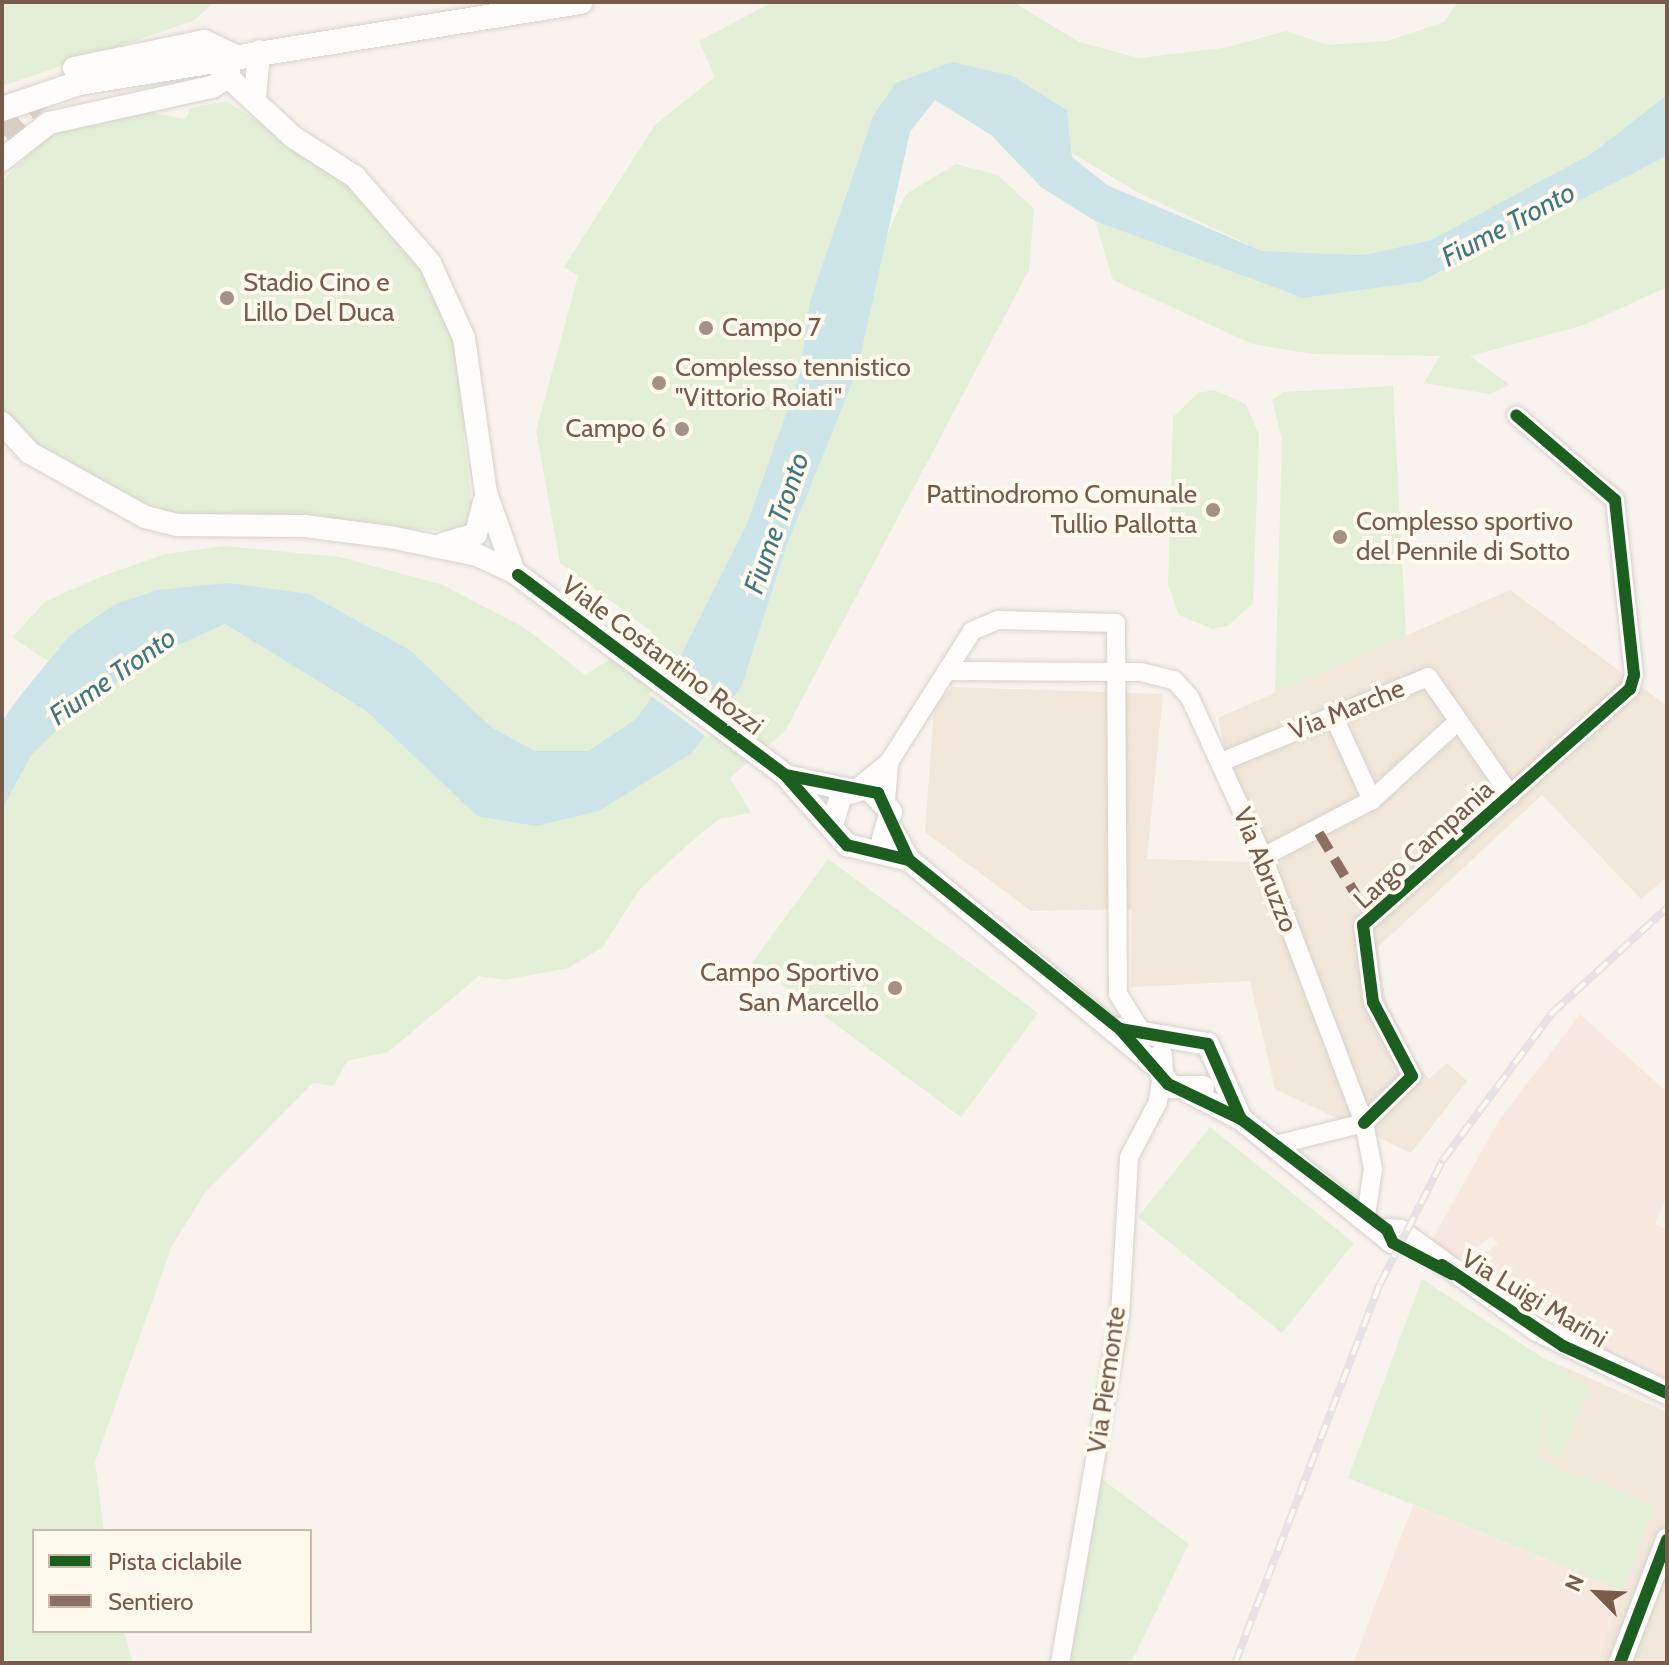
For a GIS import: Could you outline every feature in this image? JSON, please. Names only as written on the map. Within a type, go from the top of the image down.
[{"type":"main road","points":[[2,109],[79,83],[230,66],[259,51],[580,2]]},
{"type":"street","points":[[2,160],[49,123],[212,87],[230,66],[204,41],[74,68]]},
{"type":"street","points":[[255,99],[259,51]]},
{"type":"street","name":"Viale Costantino Rozzi","points":[[230,66],[255,99],[293,137],[355,177],[430,263],[464,338],[486,493],[517,574]]},
{"type":"street","name":"Largo Campania","points":[[1364,1123],[1412,1076],[1373,1002],[1363,925],[1630,689],[1615,500],[1516,415]]},
{"type":"street","name":"Viale Costantino Rozzi","points":[[2,423],[30,453],[145,517],[437,544],[517,574],[785,775],[847,845],[909,860],[1131,1030],[1200,1038],[1215,1058],[1241,1119]]},
{"type":"street","name":"Viale Costantino Rozzi","points":[[437,544],[476,534],[486,493]]},
{"type":"street","name":"Viale Costantino Rozzi","points":[[832,825],[835,803],[889,762],[972,631],[998,620],[1116,623],[1118,994],[1131,1030],[1161,1072],[1185,1091],[1241,1119],[1387,1230]]},
{"type":"street","points":[[947,671],[1116,672]]},
{"type":"street","name":"Via Abruzzo","points":[[1116,672],[1174,680],[1221,762],[1263,857],[1364,1123],[1373,1169],[1366,1216]]},
{"type":"street","name":"Via Marche","points":[[1221,762],[1428,677],[1455,724],[1511,796]]},
{"type":"street","points":[[1333,715],[1372,800]]},
{"type":"street","points":[[1263,857],[1372,800],[1455,724]]},
{"type":"street","name":"Viale Costantino Rozzi","points":[[889,762],[886,800],[890,827],[909,860]]},
{"type":"street","name":"Viale Costantino Rozzi","points":[[785,775],[854,789],[886,800]]},
{"type":"street","points":[[865,848],[890,827]]},
{"type":"street","points":[[1161,1072],[1162,1053],[1178,1037]]},
{"type":"street","points":[[1158,1102],[1210,1081],[1215,1058]]},
{"type":"street","name":"Via Piemonte","points":[[1060,1663],[1120,1315],[1129,1157],[1158,1102],[1161,1072]]},
{"type":"street","points":[[1275,1145],[1364,1123]]},
{"type":"street","name":"Via Luigi Marini","points":[[1387,1230],[1393,1243],[1452,1274],[1563,1346],[1667,1393]]},
{"type":"street","points":[[1620,1663],[1660,1581],[1667,1540]]},
{"type":"shaded area","points":[[1510,590],[1667,706],[1667,877],[1641,899],[1542,795],[1378,947],[1385,997],[1409,1052],[1429,1079],[1447,1063],[1467,1081],[1411,1153],[1275,1089],[1250,981],[1131,987],[1132,909],[1031,911],[925,832],[934,708],[952,687],[1163,694],[1147,859],[1251,862],[1218,718]]},
{"type":"shaded area","points":[[1580,1014],[1667,1092],[1667,1197],[1655,1224],[1667,1229],[1667,1379],[1549,1330],[1465,1270],[1498,1243],[1491,1237],[1454,1262],[1429,1245],[1498,1122]]},
{"type":"shaded area","points":[[1527,1351],[1667,1412],[1667,1663],[1597,1663],[1622,1590],[1551,1562],[1466,1466]]},
{"type":"shaded area","points":[[1413,1505],[1622,1590],[1597,1663],[1353,1663]]},
{"type":"green space","points":[[2,2],[215,2],[193,21],[2,86]]},
{"type":"green space","points":[[773,2],[1013,2],[1079,42],[1139,58],[1224,48],[1286,31],[1328,45],[1387,41],[1444,22],[1458,2],[1667,2],[1667,95],[1591,154],[1509,201],[1431,240],[1364,255],[1262,251],[1137,192],[1072,153],[1067,110],[1013,76],[873,116],[810,301],[799,377],[746,526],[681,655],[636,719],[588,751],[535,751],[491,727],[410,650],[309,594],[69,636],[48,661],[12,637],[46,601],[100,577],[165,554],[224,546],[340,557],[443,585],[525,628],[585,675],[652,632],[560,563],[536,431],[578,276],[564,267],[655,125],[715,77],[699,41]]},
{"type":"green space","name":"Stadio Cino e Lillo Del Duca","points":[[226,101],[257,121],[280,112],[434,260],[482,429],[463,433],[472,504],[464,532],[151,513],[42,453],[2,416],[2,181],[52,132],[130,109],[186,119],[190,108]]},
{"type":"green space","points":[[1667,156],[1667,287],[1584,325],[1470,356],[1510,385],[1489,394],[1424,383],[1440,356],[1312,354],[1252,344],[1113,280],[1095,221],[1303,298],[1420,282]]},
{"type":"green space","points":[[956,164],[998,175],[1034,209],[1029,270],[785,731],[730,778],[751,813],[719,819],[685,847],[639,890],[602,948],[568,968],[506,980],[479,976],[388,1052],[347,1061],[334,1086],[313,1083],[205,1193],[172,1246],[95,1462],[104,1529],[32,1529],[32,1633],[125,1633],[133,1663],[2,1663],[2,809],[31,756],[77,709],[161,653],[225,624],[365,710],[477,816],[742,685],[787,545],[857,371],[884,241],[906,194]]},
{"type":"green space","name":"Complesso sportivo del Pennile di Sotto","points":[[1393,386],[1406,636],[1275,693],[1282,439],[1272,400],[1283,392]]},
{"type":"green space","name":"Pattinodromo Comunale Tullio Pallotta","points":[[1214,390],[1246,404],[1259,435],[1253,603],[1228,626],[1212,629],[1179,615],[1168,584],[1173,417],[1198,393]]},
{"type":"green space","name":"Campo Sportivo San Marcello","points":[[828,859],[1038,1013],[961,1117],[752,963]]},
{"type":"green space","points":[[1210,1127],[1354,1243],[1282,1333],[1138,1217]]},
{"type":"green space","points":[[1422,1279],[1589,1388],[1561,1457],[1546,1452],[1548,1402],[1538,1459],[1655,1507],[1622,1590],[1348,1478]]},
{"type":"green space","points":[[1102,1479],[1189,1544],[1131,1663],[1067,1663]]},
{"type":"water","name":"Fiume Tronto","points":[[952,62],[1013,76],[1067,110],[1072,157],[1107,185],[1262,251],[1364,255],[1431,240],[1591,154],[1667,95],[1667,156],[1420,282],[1303,298],[1095,221],[1041,187],[991,135],[935,100],[910,132],[857,371],[787,545],[742,685],[692,753],[599,811],[536,826],[477,816],[365,710],[225,624],[161,653],[77,709],[31,756],[2,809],[2,721],[69,636],[114,605],[157,590],[228,583],[309,594],[410,650],[491,727],[535,751],[588,751],[636,719],[681,655],[746,526],[799,377],[810,301],[873,116],[896,83]]},
{"type":"pier","points":[[668,667],[728,711],[708,738],[649,694]]},
{"type":"tunnel","points":[[2,133],[43,96]]},
{"type":"railway","points":[[1235,1663],[1380,1284],[1443,1160],[1552,1013],[1667,908]]},
{"type":"marked path","points":[[1319,833],[1356,895]]},
{"type":"cycle path","points":[[1364,1123],[1412,1076],[1373,1002],[1363,925],[1630,689],[1634,675],[1615,500],[1516,415]]},
{"type":"cycle path","points":[[518,575],[785,775],[847,845],[909,860]]},
{"type":"cycle path","points":[[785,775],[878,793],[909,860],[1120,1029],[1168,1084],[1241,1119],[1387,1230],[1393,1243],[1452,1274]]},
{"type":"cycle path","points":[[1120,1029],[1208,1044],[1241,1119]]},
{"type":"cycle path","points":[[1442,1265],[1563,1346],[1667,1393]]},
{"type":"cycle path","points":[[1620,1663],[1667,1540]]},
{"type":"place","name":"Stadio Cino e Lillo Del Duca","points":[[227,298]]},
{"type":"place","name":"Campo 7","points":[[706,328]]},
{"type":"place","name":"Complesso tennistico \"Vittorio Roiati\"","points":[[659,383]]},
{"type":"place","name":"Campo 6","points":[[682,429]]},
{"type":"place","name":"Pattinodromo Comunale Tullio Pallotta","points":[[1213,510]]},
{"type":"place","name":"Complesso sportivo del Pennile di Sotto","points":[[1340,537]]},
{"type":"place","name":"Campo Sportivo San Marcello","points":[[895,988]]}]
